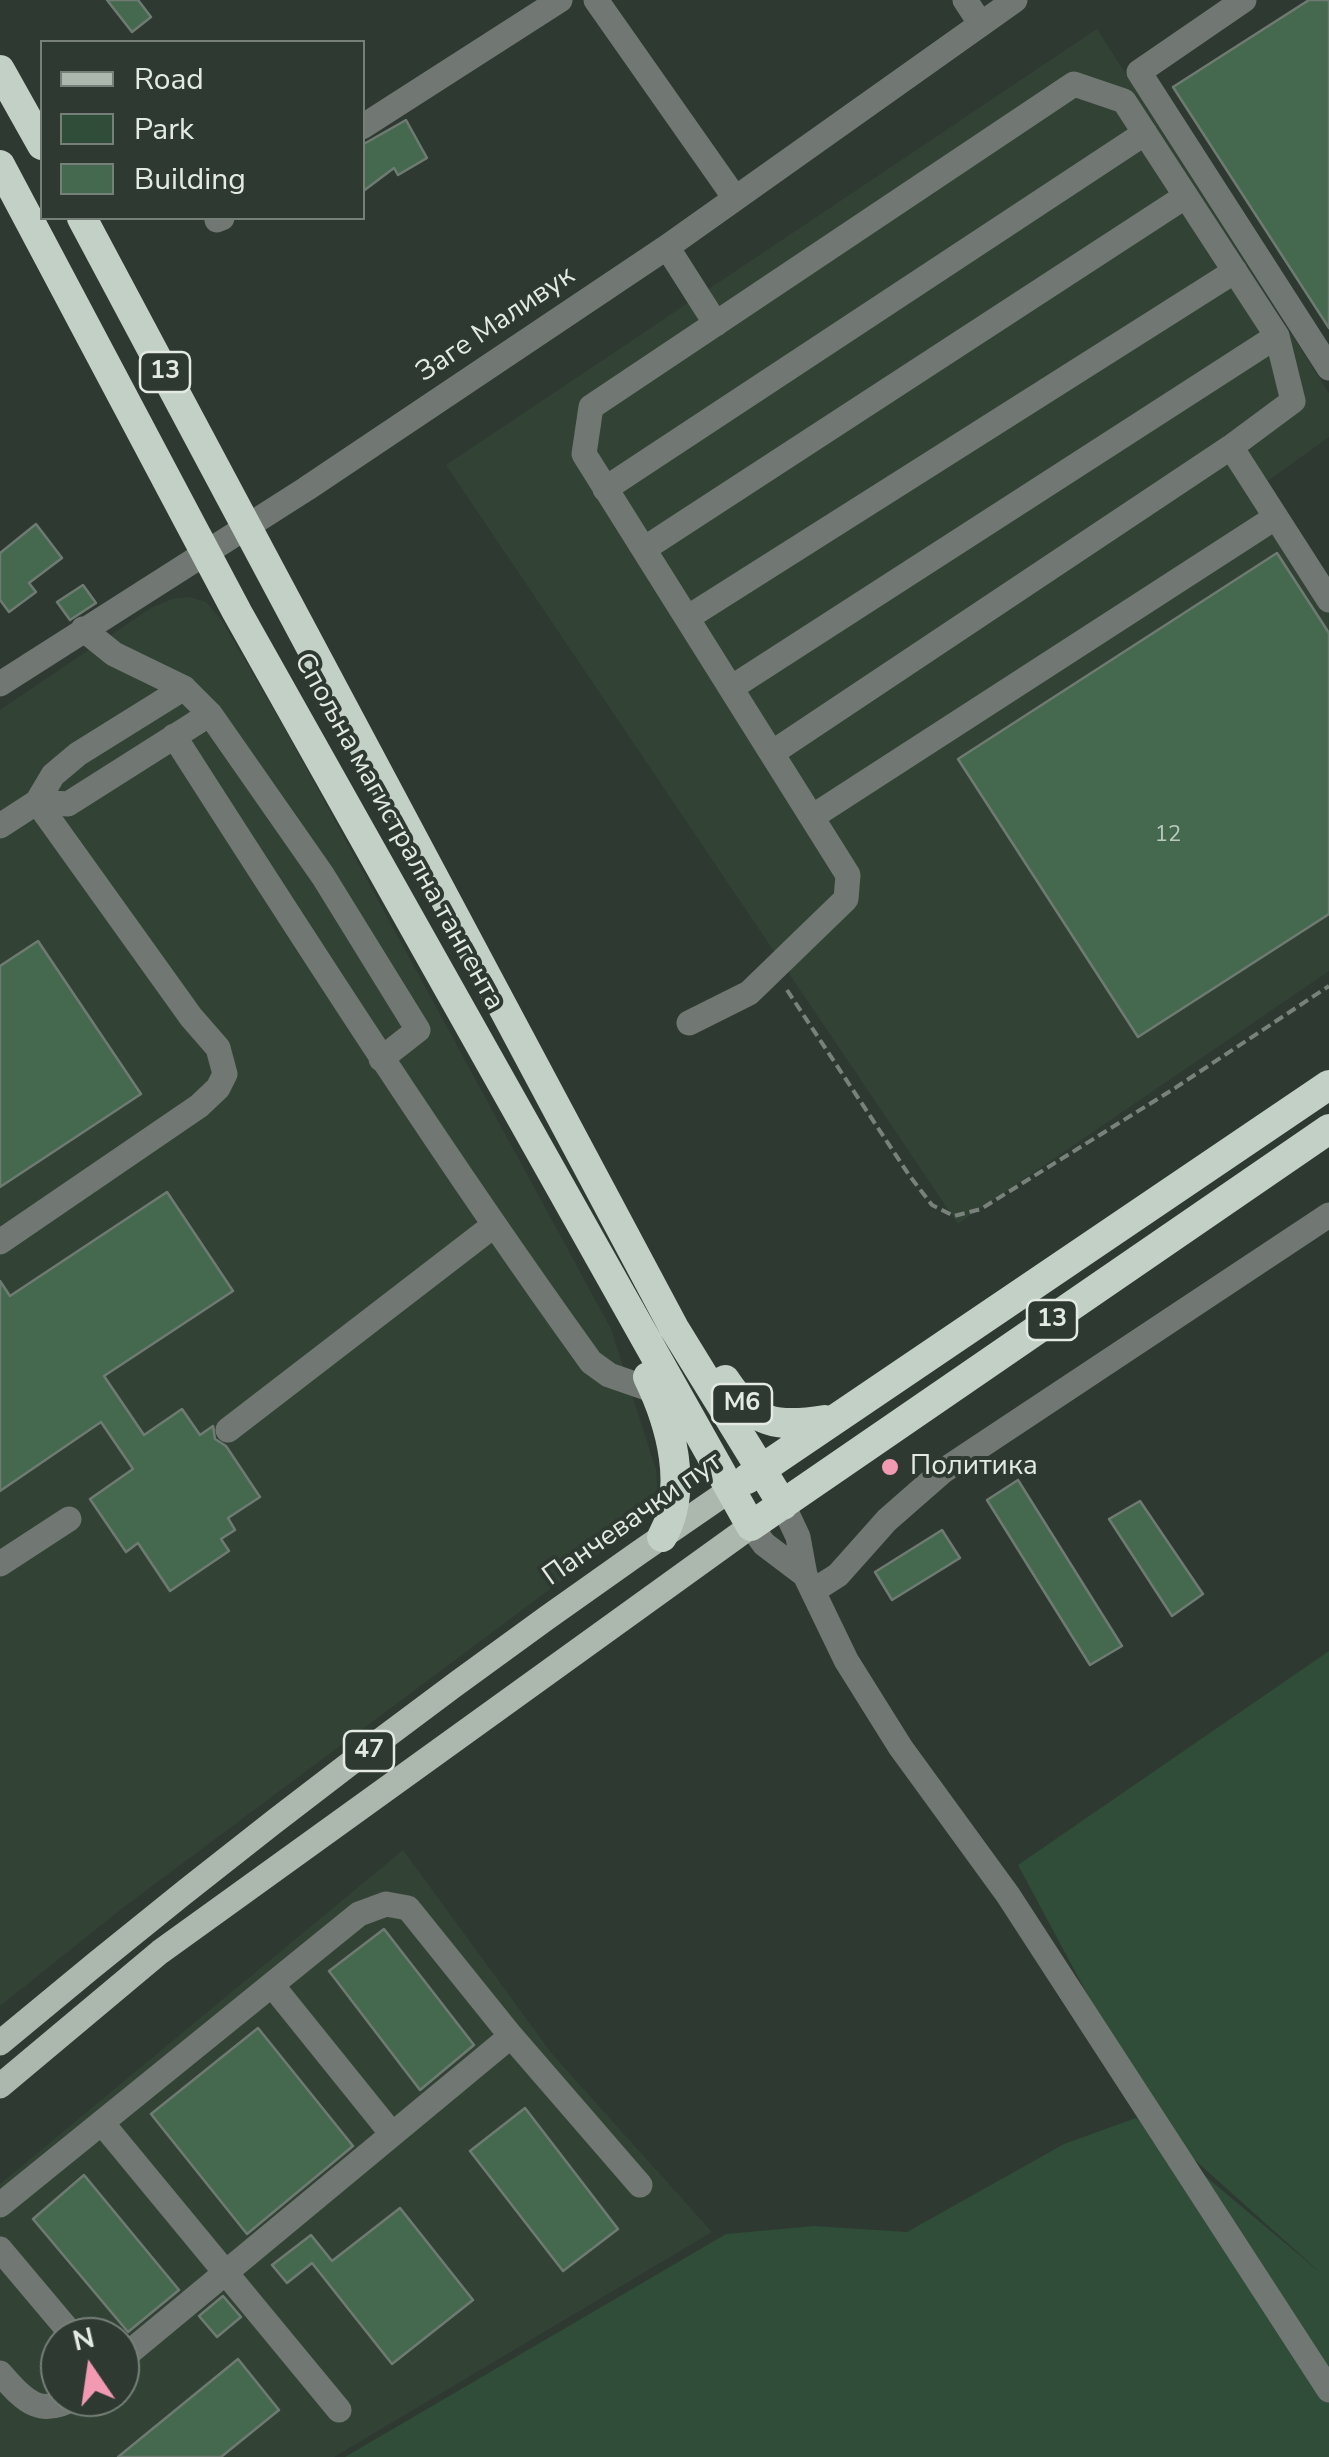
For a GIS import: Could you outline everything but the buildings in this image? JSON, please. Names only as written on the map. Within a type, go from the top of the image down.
[{"type":"highway","points":[[0,70],[40,141]]},
{"type":"highway","name":"Спољна магистрална тангента","points":[[0,165],[206,553],[750,1526]]},
{"type":"highway","name":"Спољна магистрална тангента","points":[[83,220],[674,1328],[783,1505]]},
{"type":"highway","name":"Панчевачки пут","points":[[730,1490],[1329,1086]]},
{"type":"highway","name":"13","points":[[750,1526],[1329,1129]]},
{"type":"highway","points":[[625,1303],[630,1334],[663,1414],[675,1478],[674,1509],[662,1537]]},
{"type":"highway","name":"M6","points":[[674,1328],[716,1366],[740,1402],[757,1416],[788,1426],[836,1418]]},
{"type":"main road","name":"Панчевачки пут","points":[[0,2043],[221,1862],[730,1490]]},
{"type":"main road","name":"47","points":[[0,2086],[160,1952],[750,1526]]},
{"type":"street","points":[[365,125],[560,0]]},
{"type":"street","points":[[596,0],[735,198]]},
{"type":"street","points":[[964,0],[980,24]]},
{"type":"street","name":"Заге Маливук","points":[[0,684],[247,527],[666,246],[1015,0]]},
{"type":"street","points":[[1244,0],[1139,72],[1329,368]]},
{"type":"street","points":[[689,1024],[749,993],[846,899],[848,875],[584,454],[591,407],[1074,84],[1124,101],[1277,336],[1293,401],[1231,447],[772,753]]},
{"type":"street","points":[[605,489],[1146,133]]},
{"type":"street","points":[[644,550],[1186,196]]},
{"type":"street","points":[[666,246],[716,324]]},
{"type":"street","points":[[686,618],[1235,271]]},
{"type":"street","points":[[731,688],[1277,336]]},
{"type":"street","points":[[1231,447],[1329,600]]},
{"type":"street","points":[[812,816],[1276,517]]},
{"type":"street","points":[[83,630],[114,654],[184,688],[210,714],[323,876],[418,1030],[380,1059]]},
{"type":"street","points":[[0,826],[37,802],[53,775],[78,754],[184,688]]},
{"type":"street","points":[[37,802],[68,804],[210,714]]},
{"type":"street","points":[[174,736],[380,1059],[590,1362],[609,1375],[655,1391]]},
{"type":"street","points":[[0,1242],[199,1106],[218,1088],[225,1074],[218,1048],[191,1017],[37,802]]},
{"type":"street","points":[[809,1583],[838,1574],[887,1520],[943,1470],[1329,1216]]},
{"type":"street","points":[[228,1430],[493,1226]]},
{"type":"street","points":[[783,1505],[798,1536],[809,1583],[846,1660],[901,1748],[1008,1895],[1329,2390]]},
{"type":"street","points":[[0,1564],[69,1519]]},
{"type":"street","points":[[750,1526],[764,1544],[809,1583]]},
{"type":"street","points":[[0,2205],[359,1914],[386,1904],[408,1908],[640,2186]]},
{"type":"street","points":[[272,1985],[392,2134]]},
{"type":"street","points":[[140,2343],[511,2036]]},
{"type":"street","points":[[102,2123],[340,2410]]},
{"type":"street","points":[[0,2249],[57,2317]]},
{"type":"street","points":[[0,2373],[26,2402],[40,2406]]},
{"type":"path","points":[[773,970],[909,1174],[932,1205],[954,1216],[981,1208],[1012,1189],[1329,986]]},
{"type":"shaded area","points":[[1097,29],[1329,393],[1329,437],[1262,485],[1329,587],[1329,971],[958,1224],[446,465]]},
{"type":"shaded area","points":[[190,597],[206,602],[222,621],[285,729],[611,1329],[656,1470],[658,1500],[636,1525],[124,1907],[0,2006],[0,710],[151,608]]},
{"type":"shaded area","points":[[403,1850],[552,2054],[712,2232],[334,2457],[0,2457],[0,2184]]},
{"type":"green space","points":[[1329,1651],[1329,2457],[345,2457],[726,2234],[814,2226],[907,2232],[1064,2144],[1136,2118],[1322,2274],[1159,2128],[1018,1865]]},
{"type":"place","name":"Политика","points":[[890,1467]]}]
